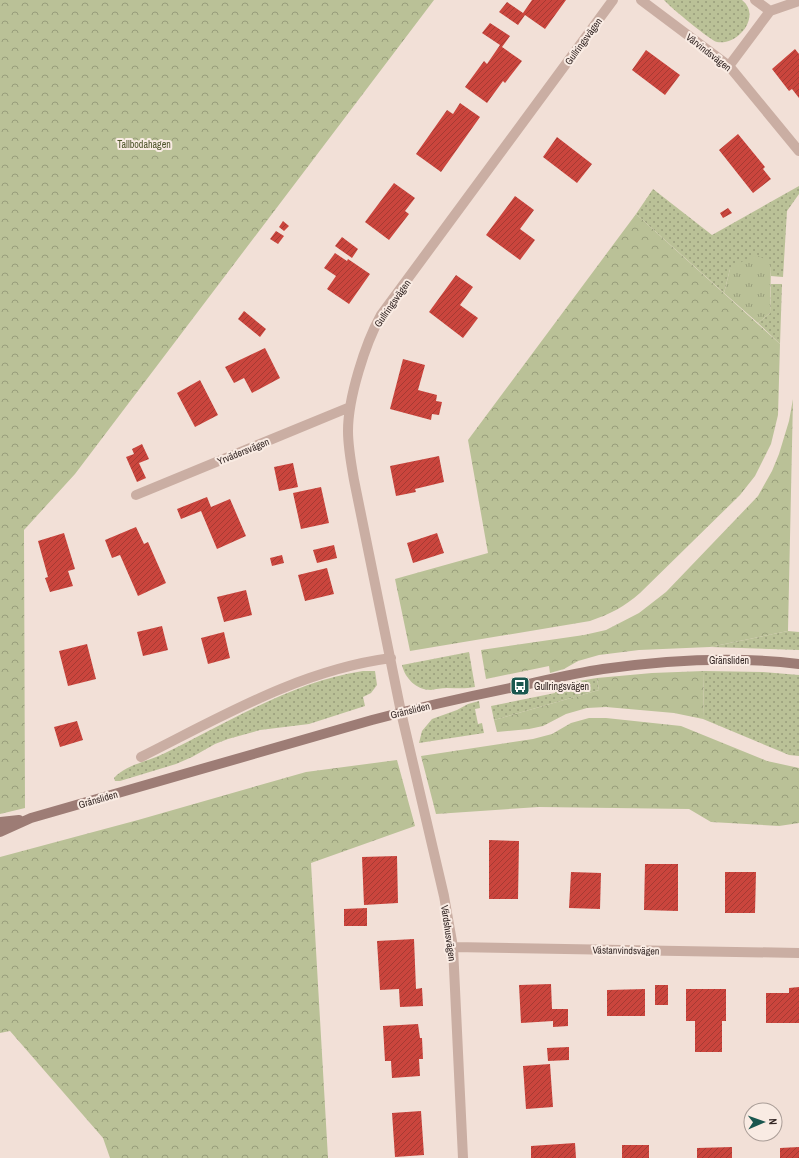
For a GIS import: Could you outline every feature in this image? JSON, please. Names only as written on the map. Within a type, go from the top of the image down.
[{"type":"street","name":"Gullringsvägen","points":[[401,712],[349,451],[348,429],[350,407],[366,348],[381,315],[613,0]]},
{"type":"street","name":"Vårvindsvägen","points":[[641,0],[729,66],[799,151]]},
{"type":"street","points":[[755,0],[770,11]]},
{"type":"street","points":[[729,66],[770,11],[799,1]]},
{"type":"street","name":"Yrvädersvägen","points":[[136,495],[350,407]]},
{"type":"street","points":[[141,757],[268,693],[311,676],[357,664],[391,658]]},
{"type":"street","name":"Gränsliden","points":[[0,832],[31,818],[401,712],[482,694],[601,669],[639,665],[700,660],[774,661],[799,664]]},
{"type":"street","name":"Värdshusvägen","points":[[401,712],[444,896],[453,946],[463,1158]]},
{"type":"street","name":"Gränsliden","points":[[0,822],[31,818]]},
{"type":"street","name":"Västanvindsvägen","points":[[453,946],[799,953]]},
{"type":"green space","name":"Tallbodahagen","points":[[0,0],[434,0],[75,474],[24,530],[25,808],[0,814]]},
{"type":"green space","points":[[664,0],[742,0],[748,7],[748,21],[745,28],[739,35],[725,42],[717,42],[690,23]]},
{"type":"green space","points":[[799,186],[799,194],[787,211],[783,277],[771,276],[771,263],[730,269],[724,293],[636,214],[653,189],[712,235]]},
{"type":"green space","points":[[636,214],[780,344],[778,415],[771,444],[755,476],[740,495],[640,593],[610,613],[590,621],[410,651],[395,579],[488,553],[468,440]]},
{"type":"green space","points":[[755,254],[771,263],[770,313],[758,323],[724,293],[730,269]]},
{"type":"green space","points":[[771,284],[782,284],[780,344],[758,323],[770,313]]},
{"type":"green space","points":[[793,399],[788,631],[710,647],[639,650],[599,655],[578,661],[564,669],[550,673],[549,666],[486,679],[481,650],[584,635],[606,630],[639,613],[666,592],[758,496],[772,471],[779,454],[789,421]]},
{"type":"green space","points":[[788,631],[799,632],[799,650],[710,647]]},
{"type":"green space","points":[[469,652],[475,687],[431,690],[421,688],[416,686],[409,679],[403,670],[402,665]]},
{"type":"green space","points":[[363,671],[375,671],[377,685],[371,693],[363,697],[365,706],[309,724],[260,730],[228,739],[176,764],[120,781],[115,781],[114,778],[125,769],[157,757],[260,705],[311,684],[337,676]]},
{"type":"green space","points":[[704,671],[763,672],[799,675],[799,756],[789,755],[703,719]]},
{"type":"green space","points":[[704,671],[703,719],[674,713],[606,707],[587,708],[566,714],[543,726],[497,732],[494,720],[599,690],[597,678],[652,673]]},
{"type":"green space","points":[[597,678],[599,690],[494,720],[491,706],[555,693],[554,685]]},
{"type":"green space","points":[[479,701],[480,708],[475,709],[478,724],[482,723],[484,733],[419,743],[422,731],[432,719]]},
{"type":"green space","points":[[589,718],[606,718],[681,726],[767,761],[799,768],[799,823],[779,826],[711,822],[689,809],[539,807],[436,814],[421,756],[533,739],[552,734],[571,723]]},
{"type":"green space","points":[[397,760],[415,826],[311,863],[328,1158],[110,1158],[103,1138],[10,1031],[0,1033],[0,857],[138,820],[306,772]]},
{"type":"building","points":[[532,0],[566,0],[545,29],[525,15],[518,25],[499,12],[507,2],[523,13]]},
{"type":"building","points":[[490,23],[510,36],[502,47],[522,61],[505,83],[503,81],[487,103],[465,87],[484,61],[487,64],[500,45],[482,33]]},
{"type":"building","points":[[795,49],[799,54],[799,98],[792,89],[789,91],[772,69]]},
{"type":"building","points":[[646,50],[680,75],[665,95],[632,70]]},
{"type":"building","points":[[460,103],[480,117],[441,172],[416,154],[447,110],[453,114]]},
{"type":"building","points":[[738,134],[765,167],[763,169],[771,179],[753,193],[719,150]]},
{"type":"building","points":[[557,137],[592,164],[577,183],[543,157]]},
{"type":"building","points":[[394,183],[415,198],[405,211],[409,214],[389,240],[365,222]]},
{"type":"building","points":[[515,196],[534,210],[520,229],[535,240],[520,260],[486,235]]},
{"type":"building","points":[[728,208],[732,213],[723,218],[720,213]]},
{"type":"building","points":[[283,221],[289,226],[284,231],[279,227]]},
{"type":"building","points":[[276,231],[284,236],[278,244],[270,239]]},
{"type":"building","points":[[342,237],[358,249],[352,258],[335,246]]},
{"type":"building","points":[[335,253],[347,261],[348,259],[370,274],[349,304],[327,289],[336,276],[324,268]]},
{"type":"building","points":[[456,275],[473,287],[460,305],[478,318],[463,338],[429,312]]},
{"type":"building","points":[[244,311],[266,329],[260,337],[238,319]]},
{"type":"building","points":[[265,348],[280,378],[252,393],[244,378],[234,383],[225,367]]},
{"type":"building","points":[[403,359],[425,365],[418,390],[437,395],[436,401],[442,402],[439,415],[432,414],[431,420],[390,409]]},
{"type":"building","points":[[200,380],[218,415],[195,427],[177,393]]},
{"type":"building","points":[[142,444],[149,459],[139,463],[146,478],[137,482],[126,457],[134,454],[132,449]]},
{"type":"building","points":[[439,456],[444,482],[415,489],[416,492],[396,496],[390,466]]},
{"type":"building","points":[[293,463],[298,487],[279,491],[274,467]]},
{"type":"building","points":[[321,487],[329,523],[301,529],[293,493]]},
{"type":"building","points":[[207,497],[211,507],[230,499],[246,536],[217,549],[201,511],[181,519],[177,509]]},
{"type":"building","points":[[136,527],[144,544],[148,542],[166,583],[138,596],[120,555],[112,558],[105,540]]},
{"type":"building","points":[[64,533],[75,569],[68,571],[73,586],[50,592],[45,578],[48,577],[38,541]]},
{"type":"building","points":[[437,533],[444,553],[413,563],[407,543]]},
{"type":"building","points":[[334,545],[337,558],[317,563],[313,550]]},
{"type":"building","points":[[282,555],[284,563],[272,566],[270,558]]},
{"type":"building","points":[[327,568],[334,594],[305,601],[298,575]]},
{"type":"building","points":[[246,590],[252,615],[224,622],[217,597]]},
{"type":"building","points":[[162,626],[168,650],[143,656],[137,632]]},
{"type":"building","points":[[224,632],[230,658],[208,664],[201,638]]},
{"type":"building","points":[[87,644],[96,679],[68,686],[59,651]]},
{"type":"building","points":[[77,721],[83,740],[60,747],[54,727]]},
{"type":"building","points":[[489,840],[519,841],[518,899],[489,899]]},
{"type":"building","points":[[397,856],[398,903],[364,905],[362,857]]},
{"type":"building","points":[[645,864],[678,864],[678,911],[644,910]]},
{"type":"building","points":[[571,872],[601,873],[600,909],[569,908]]},
{"type":"building","points":[[725,872],[756,872],[755,913],[725,913]]},
{"type":"building","points":[[367,908],[367,926],[344,926],[344,909]]},
{"type":"building","points":[[414,939],[416,989],[422,988],[423,1006],[400,1007],[399,989],[380,990],[377,941]]},
{"type":"building","points":[[551,984],[552,1009],[568,1009],[568,1026],[553,1027],[553,1021],[521,1023],[519,985]]},
{"type":"building","points":[[655,985],[668,985],[668,1005],[655,1005]]},
{"type":"building","points":[[799,987],[799,1023],[766,1023],[766,993],[789,993],[789,988]]},
{"type":"building","points":[[645,989],[645,1016],[607,1016],[607,990]]},
{"type":"building","points":[[686,989],[726,989],[726,1021],[722,1021],[722,1052],[695,1052],[695,1021],[686,1021]]},
{"type":"building","points":[[418,1024],[420,1038],[422,1038],[423,1059],[419,1059],[420,1076],[392,1078],[391,1061],[385,1061],[383,1026]]},
{"type":"building","points":[[569,1047],[569,1060],[548,1061],[547,1048]]},
{"type":"building","points":[[550,1064],[553,1107],[526,1109],[523,1066]]},
{"type":"building","points":[[421,1111],[424,1155],[395,1157],[392,1113]]},
{"type":"building","points":[[575,1143],[576,1158],[531,1158],[531,1146]]},
{"type":"building","points":[[622,1145],[649,1145],[649,1158],[622,1158]]},
{"type":"building","points":[[732,1147],[732,1158],[697,1158],[697,1148]]},
{"type":"building","points":[[799,1147],[799,1158],[780,1158],[780,1148]]},
{"type":"place","name":"Gullringsvägen","points":[[520,686]]}]
